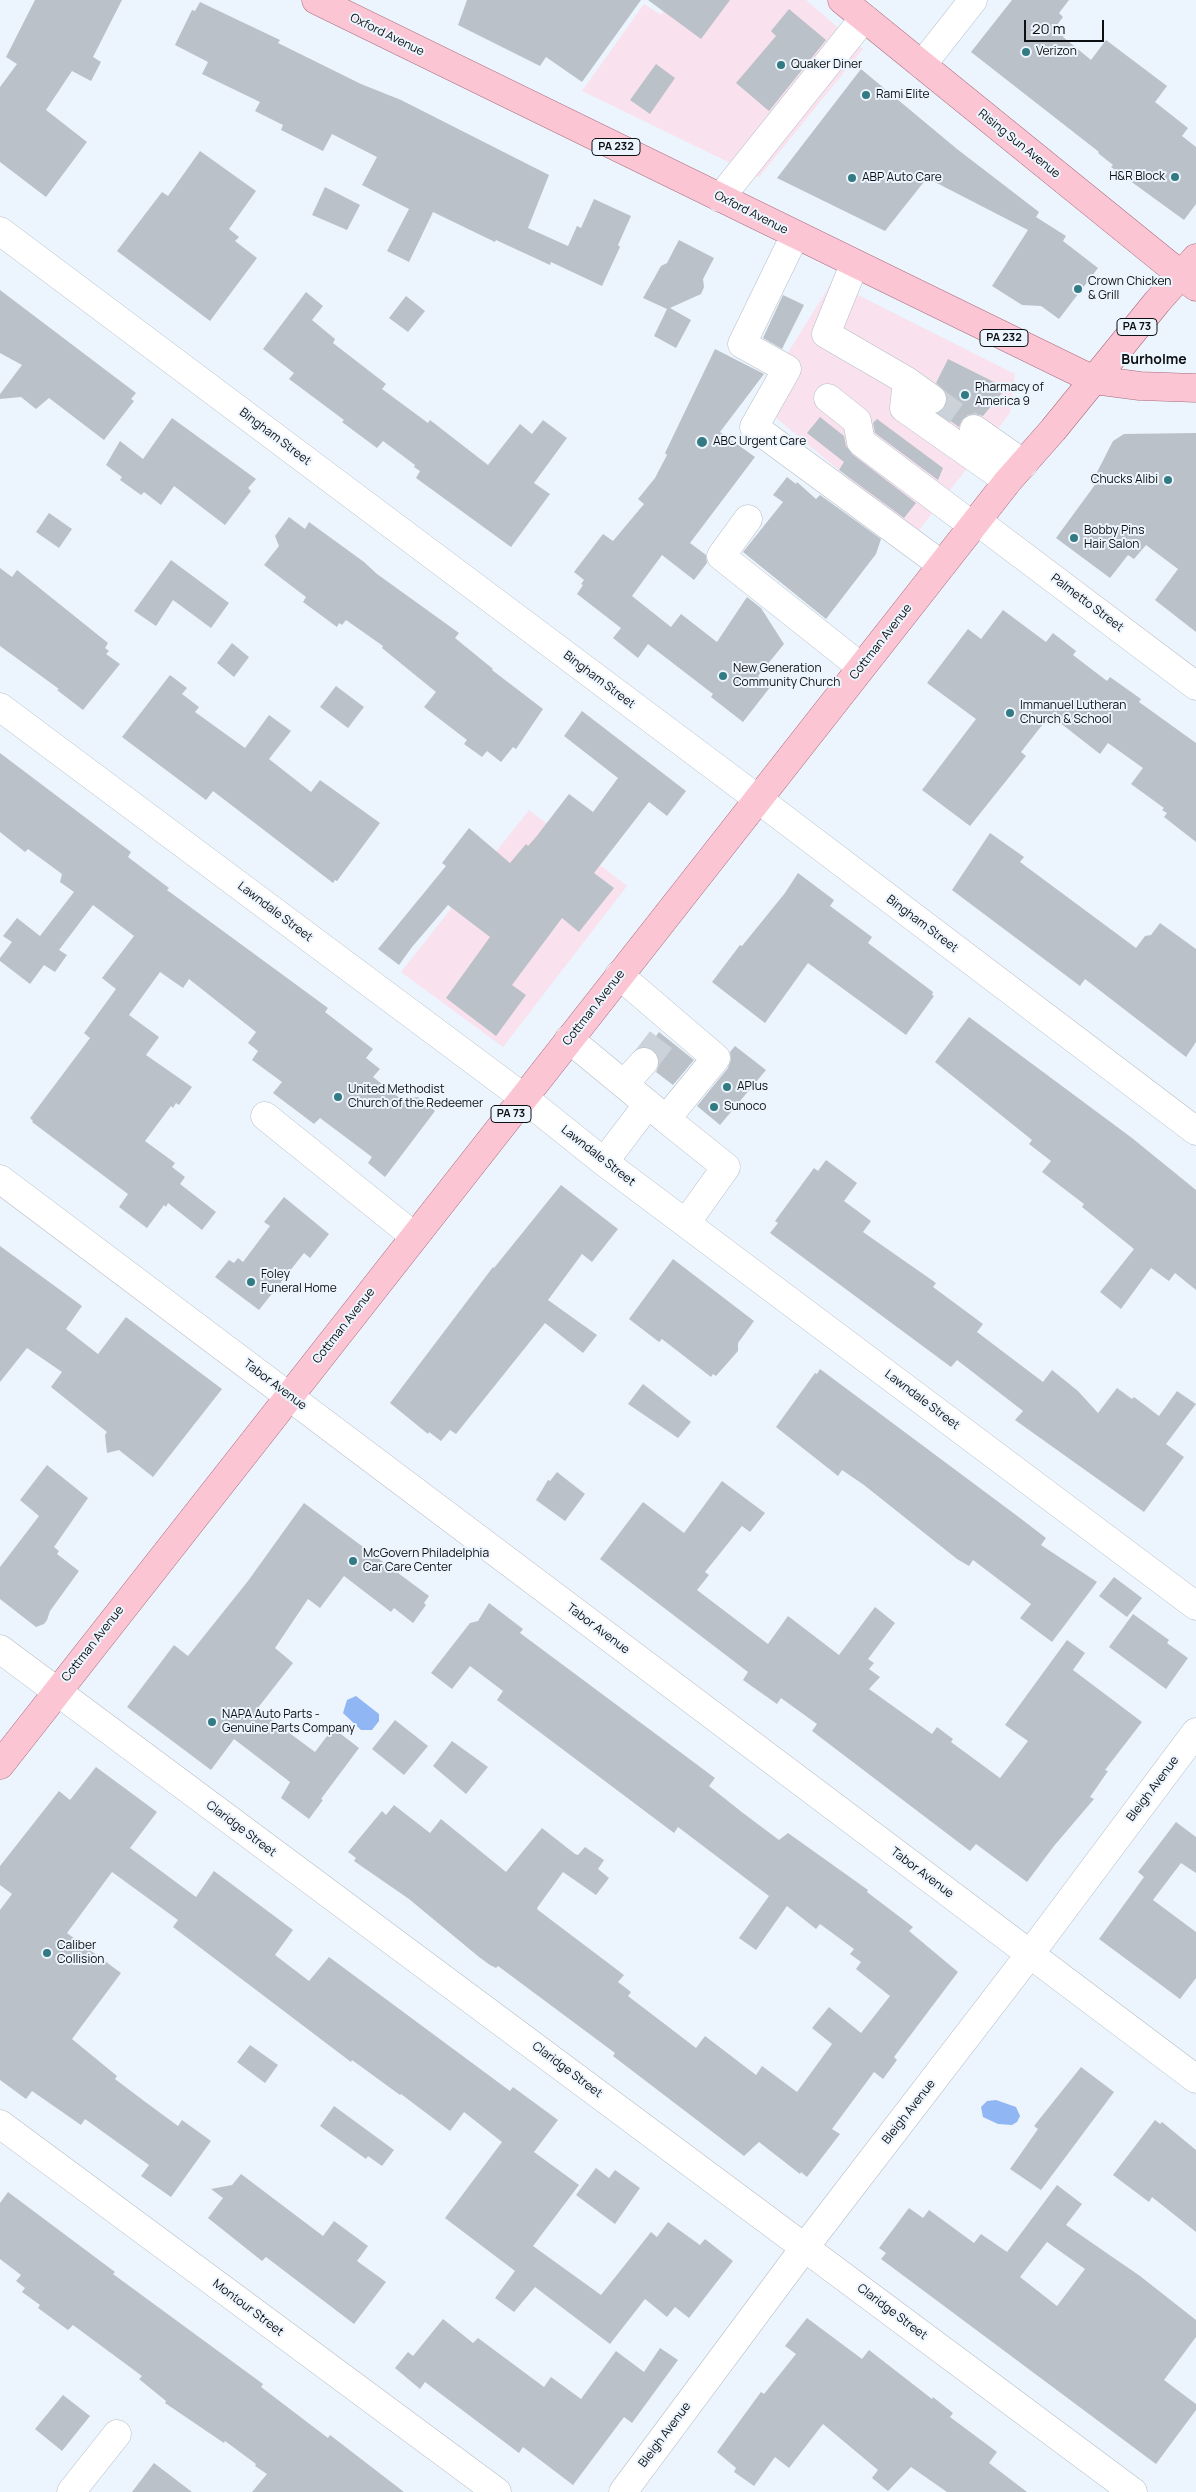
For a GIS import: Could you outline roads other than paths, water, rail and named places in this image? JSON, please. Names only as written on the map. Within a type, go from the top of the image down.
[{"type":"main road","name":"Oxford Avenue","points":[[316,0],[854,265],[1094,380],[1140,386],[1196,388]]},
{"type":"main road","name":"Rising Sun Avenue","points":[[842,0],[922,65],[1191,273]]},
{"type":"main road","name":"Cottman Avenue","points":[[0,1764],[975,523],[1094,380],[1191,273]]},
{"type":"street","points":[[922,65],[973,0]]},
{"type":"street","points":[[720,198],[864,18]]},
{"type":"street","name":"Bingham Street","points":[[0,231],[758,799],[1196,1131]]},
{"type":"street","points":[[796,236],[742,344],[787,369],[754,427],[942,565]]},
{"type":"street","points":[[854,265],[826,334],[907,381],[932,399]]},
{"type":"street","points":[[907,381],[904,408],[1016,472]]},
{"type":"street","name":"Palmetto Street","points":[[828,398],[857,421],[861,442],[975,523],[1196,686]]},
{"type":"street","points":[[974,429],[1016,472]]},
{"type":"street","points":[[748,519],[720,556],[861,667]]},
{"type":"street","name":"Lawndale Street","points":[[0,707],[524,1098],[604,1162],[1196,1606]]},
{"type":"street","points":[[604,1162],[716,1058],[669,1029],[619,976]]},
{"type":"street","points":[[569,1039],[726,1167],[686,1223]]},
{"type":"street","points":[[624,1084],[644,1062]]},
{"type":"street","points":[[265,1116],[414,1236]]},
{"type":"street","name":"Tabor Avenue","points":[[0,1179],[1196,2079]]},
{"type":"street","name":"Claridge Street","points":[[0,1649],[1133,2492]]},
{"type":"street","name":"Bleigh Avenue","points":[[623,2492],[805,2247],[1030,1954],[1196,1732]]},
{"type":"street","name":"Montour Street","points":[[0,2124],[497,2492]]},
{"type":"street","points":[[72,2492],[117,2434]]},
{"type":"water","points":[[356,1696],[379,1714],[379,1721],[372,1730],[361,1730],[343,1713],[347,1700]]},
{"type":"water","points":[[996,2100],[1016,2107],[1020,2116],[1017,2122],[1012,2125],[998,2124],[983,2117],[981,2107],[987,2101]]},
{"type":"tunnel","points":[[932,399],[974,429]]},
{"type":"tunnel","points":[[644,1062],[664,1036]]},
{"type":"place","name":"Verizon","points":[[1026,52]]},
{"type":"place","name":"Quaker Diner","points":[[781,65]]},
{"type":"place","name":"Rami Elite","points":[[866,95]]},
{"type":"place","name":"H&R Block","points":[[1175,177]]},
{"type":"place","name":"ABP Auto Care","points":[[852,178]]},
{"type":"place","name":"Crown Chicken & Grill","points":[[1078,289]]},
{"type":"place","name":"Pharmacy of America 9","points":[[965,395]]},
{"type":"place","name":"ABC Urgent Care","points":[[702,442]]},
{"type":"place","name":"Chucks Alibi","points":[[1168,480]]},
{"type":"place","name":"Bobby Pins Hair Salon","points":[[1074,538]]},
{"type":"place","name":"New Generation Community Church","points":[[723,676]]},
{"type":"place","name":"Immanuel Lutheran Church & School","points":[[1010,713]]},
{"type":"place","name":"APlus","points":[[727,1087]]},
{"type":"place","name":"United Methodist Church of the Redeemer","points":[[338,1097]]},
{"type":"place","name":"Sunoco","points":[[714,1107]]},
{"type":"place","name":"Foley Funeral Home","points":[[251,1282]]},
{"type":"place","name":"McGovern Philadelphia Car Care Center","points":[[353,1561]]},
{"type":"place","name":"NAPA Auto Parts - Genuine Parts Company","points":[[212,1722]]},
{"type":"place","name":"Caliber Collision","points":[[47,1953]]},
{"type":"district","name":"Burholme","points":[[1154,360]]}]
